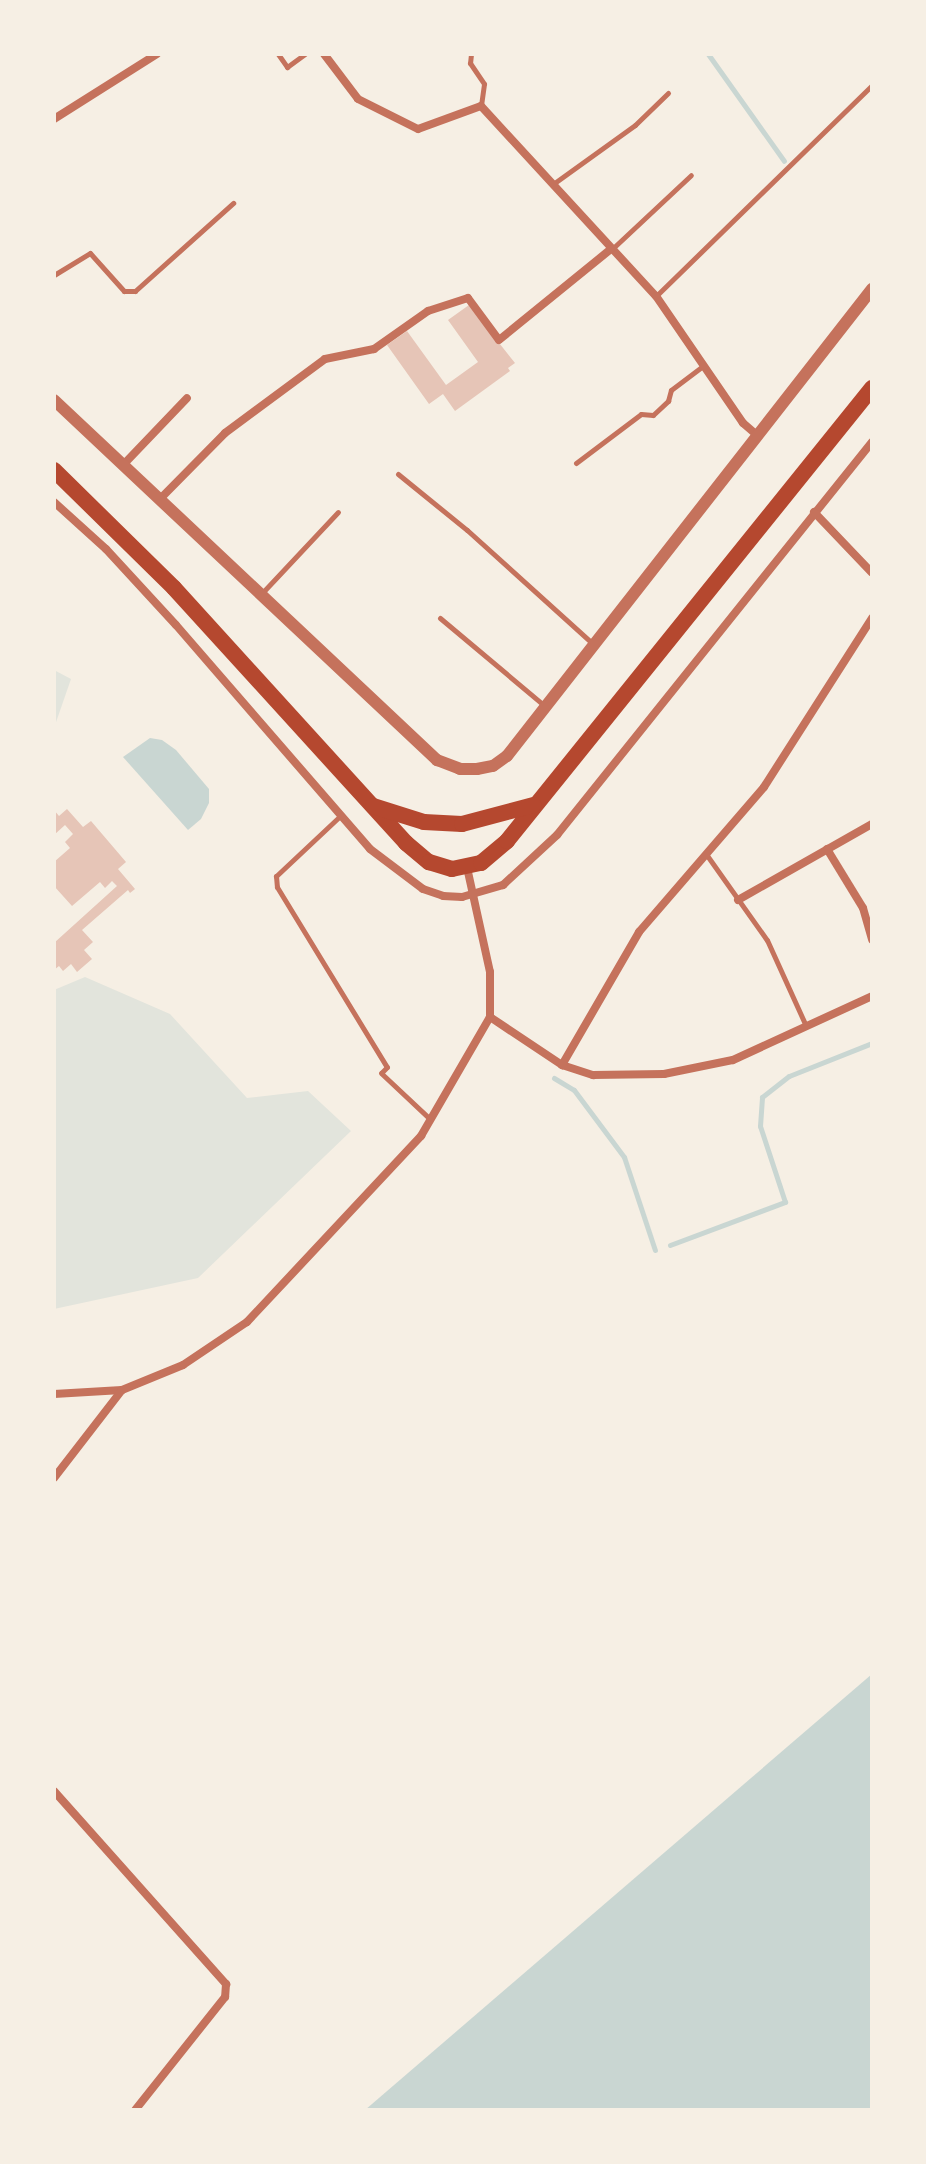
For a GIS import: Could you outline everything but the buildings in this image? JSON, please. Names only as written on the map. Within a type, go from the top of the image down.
[{"type":"main road","points":[[54,470],[174,588],[372,806],[429,862],[452,869],[467,867],[494,853],[872,388]]},
{"type":"main road","points":[[372,806],[424,822],[462,824],[534,805]]},
{"type":"street","points":[[54,119],[157,54]]},
{"type":"street","points":[[324,54],[358,99],[418,129],[481,106],[656,296],[702,367],[743,423],[757,435]]},
{"type":"street","points":[[161,498],[225,433],[325,359],[374,349],[428,311],[468,298],[499,340],[611,249]]},
{"type":"street","points":[[54,400],[407,734],[447,766],[477,769],[493,766],[507,756],[872,289]]},
{"type":"street","points":[[124,464],[187,398]]},
{"type":"street","points":[[54,502],[106,549],[176,625],[380,859],[413,883],[443,896],[471,896],[503,885],[557,835],[872,442]]},
{"type":"street","points":[[814,512],[872,573]]},
{"type":"street","points":[[562,1065],[639,932],[764,787],[872,618]]},
{"type":"street","points":[[738,900],[872,824]]},
{"type":"street","points":[[827,849],[863,908],[872,940]]},
{"type":"street","points":[[54,1394],[122,1390],[183,1365],[247,1322],[421,1136],[490,1017],[490,972],[467,867]]},
{"type":"street","points":[[490,1017],[562,1065],[593,1075],[664,1074],[733,1060],[872,996]]},
{"type":"street","points":[[54,1478],[122,1390]]},
{"type":"street","points":[[54,1791],[226,1984],[225,1997],[135,2110]]},
{"type":"lane","points":[[278,54],[287,67],[305,54]]},
{"type":"lane","points":[[471,54],[470,63],[484,84],[481,106]]},
{"type":"lane","points":[[656,296],[872,85]]},
{"type":"lane","points":[[553,184],[635,125],[668,93]]},
{"type":"lane","points":[[611,249],[691,175]]},
{"type":"lane","points":[[54,275],[90,253],[124,291],[135,291],[233,203]]},
{"type":"lane","points":[[576,463],[641,414],[653,415],[668,401],[671,390],[702,367]]},
{"type":"lane","points":[[398,474],[467,530],[593,644]]},
{"type":"lane","points":[[261,594],[338,512]]},
{"type":"lane","points":[[440,618],[545,706]]},
{"type":"lane","points":[[340,816],[276,876],[277,887],[387,1067],[381,1073],[431,1120]]},
{"type":"lane","points":[[706,854],[767,940],[806,1027]]},
{"type":"shaded area","points":[[54,670],[71,679],[54,728]]},
{"type":"shaded area","points":[[150,738],[162,740],[176,750],[209,789],[209,803],[201,819],[188,830],[123,757]]},
{"type":"shaded area","points":[[85,977],[170,1014],[247,1098],[308,1091],[351,1131],[198,1278],[54,1309],[54,990]]},
{"type":"shaded area","points":[[872,1674],[872,2110],[365,2110]]},
{"type":"waterway","points":[[708,54],[784,161]]},
{"type":"waterway","points":[[670,1245],[785,1202],[760,1126],[762,1097],[789,1076],[872,1043]]},
{"type":"waterway","points":[[554,1078],[574,1090],[624,1157],[655,1250]]}]
